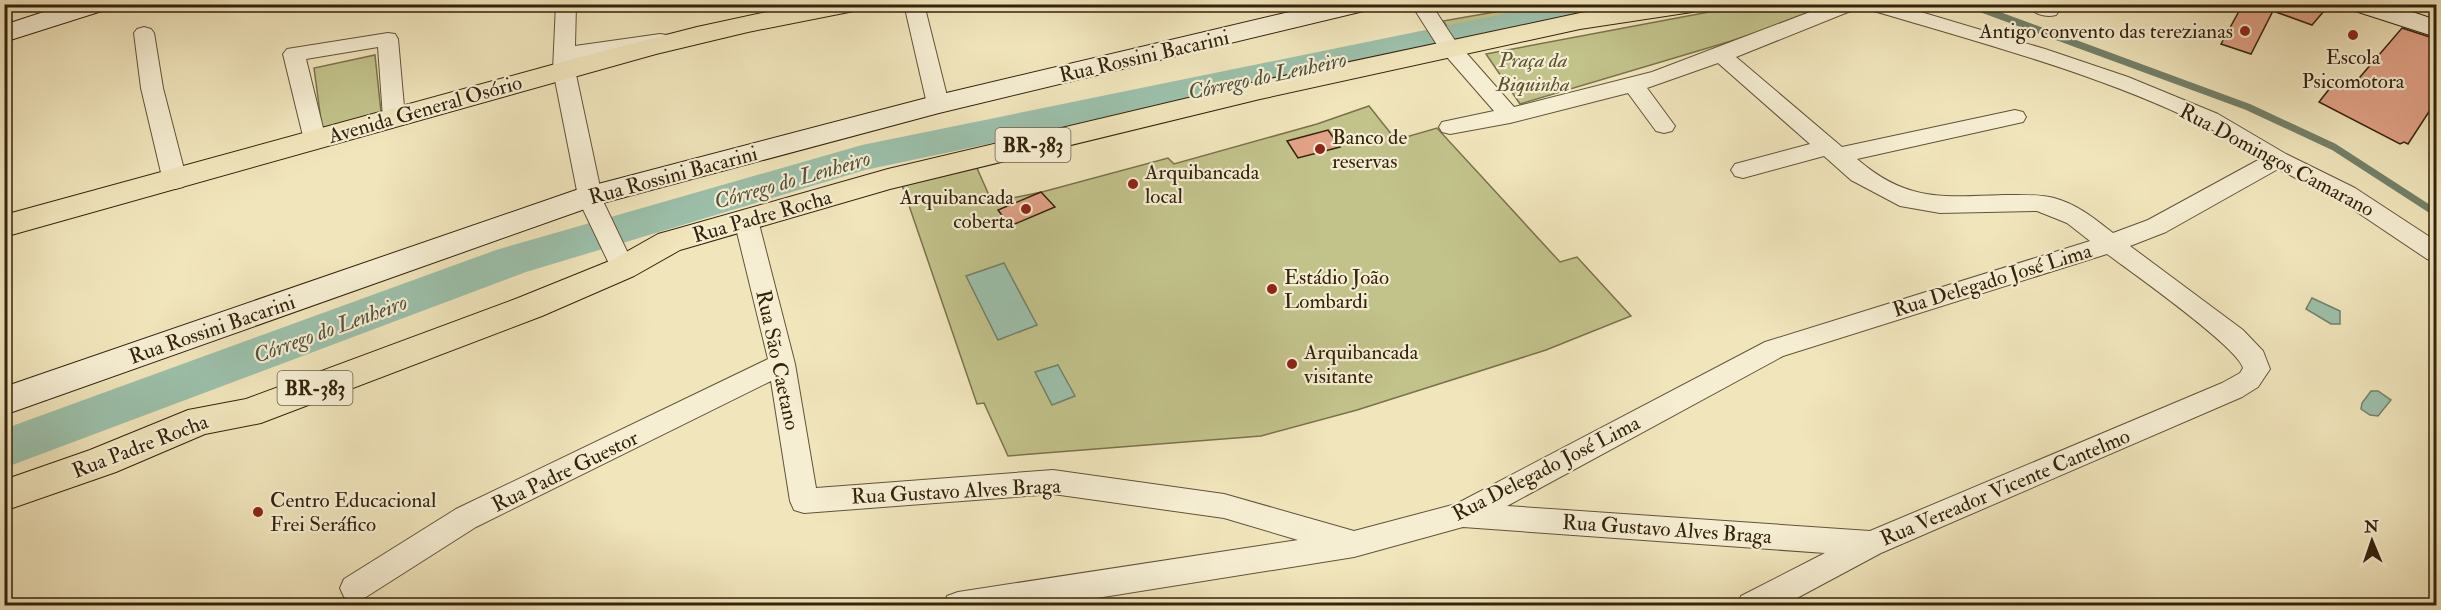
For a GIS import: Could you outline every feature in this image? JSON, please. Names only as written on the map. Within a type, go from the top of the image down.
[{"type":"highway","name":"Avenida General Osório","points":[[4,226],[175,181],[394,118],[564,62],[693,36],[777,16],[849,4]]},
{"type":"highway","name":"Rua Padre Rocha","points":[[4,496],[103,461],[201,420],[248,413],[530,307],[618,258],[669,242],[888,179],[1448,46],[1580,21],[1692,4]]},
{"type":"main road","points":[[4,34],[96,4]]},
{"type":"main road","name":"Rua Rossini Bacarini","points":[[4,401],[591,199],[938,104],[1359,4]]},
{"type":"main road","points":[[2361,4],[2436,29]]},
{"type":"main road","points":[[2390,4],[2436,20]]},
{"type":"street","points":[[566,4],[564,62],[591,199],[618,258]]},
{"type":"street","points":[[914,4],[938,104]]},
{"type":"street","points":[[1449,128],[1510,117],[1633,84],[1720,54],[1851,4]]},
{"type":"street","name":"Rua Domingos Camarano","points":[[1871,4],[2038,54],[2120,82],[2210,119],[2278,159],[2347,194],[2436,253]]},
{"type":"street","points":[[1423,9],[1448,46],[1510,117]]},
{"type":"street","points":[[144,33],[152,88],[175,181]]},
{"type":"street","points":[[315,140],[294,54],[388,39],[394,118]]},
{"type":"street","points":[[1720,54],[1874,184],[1908,200],[1940,205],[2023,202],[2052,206],[2075,217],[2109,244]]},
{"type":"street","points":[[1633,84],[1664,126]]},
{"type":"street","points":[[1743,170],[2015,117]]},
{"type":"street","name":"Rua Delegado José Lima","points":[[958,606],[1354,544],[1463,515],[1774,349],[2109,244],[2157,226],[2278,159]]},
{"type":"street","name":"Rua São Caetano","points":[[746,220],[782,364],[804,501]]},
{"type":"street","name":"Rua Vereador Vicente Cantelmo","points":[[1752,606],[1871,544],[2232,390],[2249,380],[2257,369],[2254,358],[2234,337],[2109,244]]},
{"type":"street","name":"Rua Padre Guestor","points":[[355,588],[466,518],[782,364]]},
{"type":"street","name":"Rua Gustavo Alves Braga","points":[[804,501],[1053,482],[1224,506],[1354,544]]},
{"type":"street","name":"Rua Gustavo Alves Braga","points":[[1463,515],[1871,544]]},
{"type":"green space","points":[[1535,5],[1662,5],[1460,44],[1443,21]]},
{"type":"green space","name":"Praça da Biquinha","points":[[1746,5],[1835,5],[1728,42],[1520,104],[1486,54]]},
{"type":"green space","points":[[375,55],[381,112],[322,128],[314,68]]},
{"type":"green space","name":"Estádio João Lombardi","points":[[1369,106],[1396,140],[1437,128],[1560,262],[1577,257],[1631,316],[1546,350],[1357,410],[1261,436],[1008,456],[984,403],[977,404],[902,185],[976,166],[992,202],[1042,192],[1168,158],[1174,164],[1317,124]]},
{"type":"shaded area","points":[[1004,263],[1037,325],[998,340],[966,276]]},
{"type":"shaded area","points":[[2312,298],[2340,311],[2340,324],[2331,324],[2306,309]]},
{"type":"shaded area","points":[[1058,365],[1075,396],[1052,405],[1035,372]]},
{"type":"shaded area","points":[[2371,391],[2378,391],[2391,400],[2378,416],[2370,415],[2361,409],[2362,403]]},
{"type":"building","name":"Antigo convento das terezianas","points":[[2243,4],[2330,4],[2312,25],[2273,11],[2251,54],[2221,44]]},
{"type":"building","points":[[2402,28],[2436,39],[2436,101],[2408,144],[2404,142],[2400,144],[2319,102],[2338,78],[2354,84]]},
{"type":"building","points":[[1328,130],[1340,147],[1298,158],[1287,141]]},
{"type":"building","name":"Arquibancada coberta","points":[[1041,192],[1055,207],[1010,226],[998,210]]},
{"type":"waterway","name":"Córrego do Lenheiro","points":[[4,449],[511,261],[862,158],[1607,4]]},
{"type":"waterway","points":[[1968,4],[2248,107],[2334,147],[2436,213]]},
{"type":"place","name":"Antigo convento das terezianas","points":[[2245,31]]},
{"type":"place","name":"Escola Psicomotora","points":[[2353,35]]},
{"type":"place","name":"Banco de reservas","points":[[1320,149]]},
{"type":"place","name":"Arquibancada local","points":[[1133,184]]},
{"type":"place","name":"Arquibancada coberta","points":[[1026,209]]},
{"type":"place","name":"Estádio João Lombardi","points":[[1272,289]]},
{"type":"place","name":"Arquibancada visitante","points":[[1292,364]]},
{"type":"place","name":"Centro Educacional Frei Seráfico","points":[[258,512]]}]
